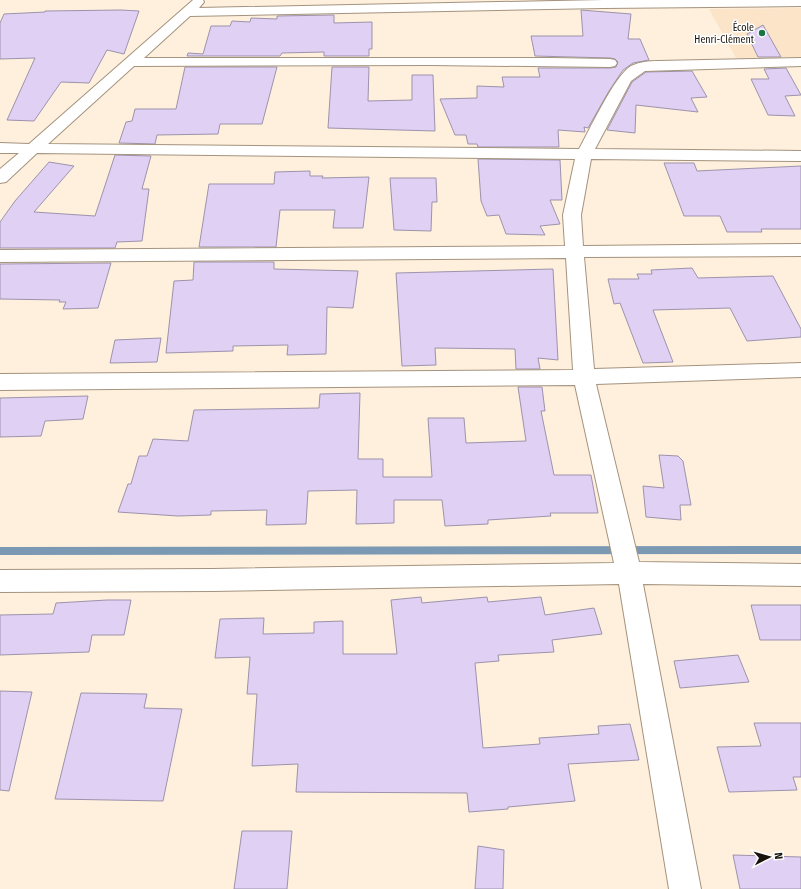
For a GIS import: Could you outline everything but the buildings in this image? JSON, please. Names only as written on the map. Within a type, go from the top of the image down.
[{"type":"street","points":[[0,178],[200,0]]},
{"type":"street","points":[[187,12],[604,4],[801,2]]},
{"type":"street","points":[[131,62],[337,60],[394,62],[426,60],[610,63]]},
{"type":"street","points":[[685,889],[625,555],[584,377],[572,215],[584,154],[625,79],[632,71],[642,66],[801,62]]},
{"type":"street","points":[[0,148],[801,156]]},
{"type":"street","points":[[0,256],[576,253],[801,250]]},
{"type":"street","points":[[0,382],[584,377],[801,370]]},
{"type":"street","points":[[0,581],[227,580],[625,555],[801,575]]},
{"type":"shaded area","name":"École Henri-Clément","points":[[801,8],[801,57],[736,58],[709,9]]},
{"type":"waterway","points":[[0,551],[801,550]]},
{"type":"place","name":"École Henri-Clément","points":[[762,33]]}]
